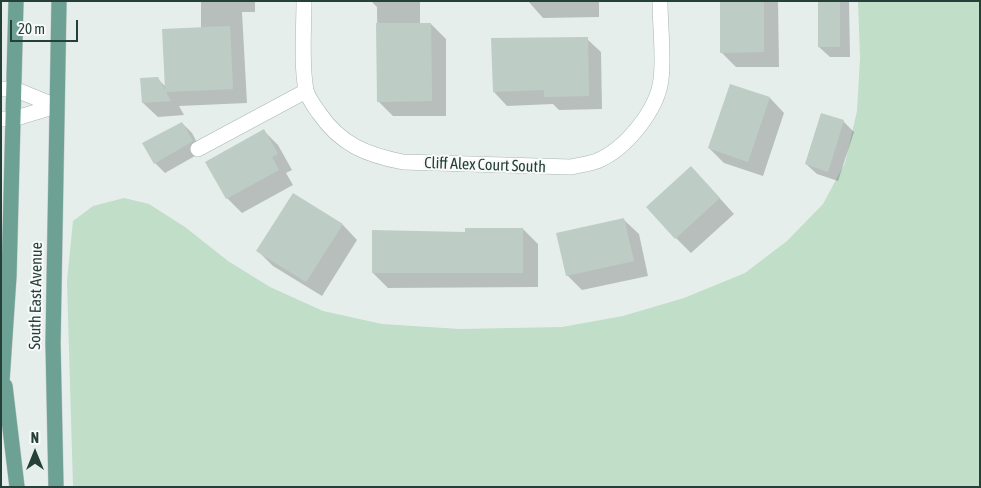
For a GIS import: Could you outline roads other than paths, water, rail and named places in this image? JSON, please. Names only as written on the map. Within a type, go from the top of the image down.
[{"type":"main road","name":"South East Avenue","points":[[1,396],[9,276],[8,89],[16,1]]},
{"type":"main road","name":"South East Avenue","points":[[56,487],[53,343],[59,1]]},
{"type":"main road","points":[[3,367],[17,487]]},
{"type":"street","name":"Cliff Alex Court South","points":[[304,1],[306,91],[313,105],[337,134],[358,148],[379,157],[403,162],[544,167],[571,167],[597,161],[625,142],[655,104],[661,79],[660,1]]},
{"type":"street","points":[[8,89],[56,106]]},
{"type":"street","points":[[198,150],[306,91]]},
{"type":"street","points":[[7,119],[56,106]]}]
